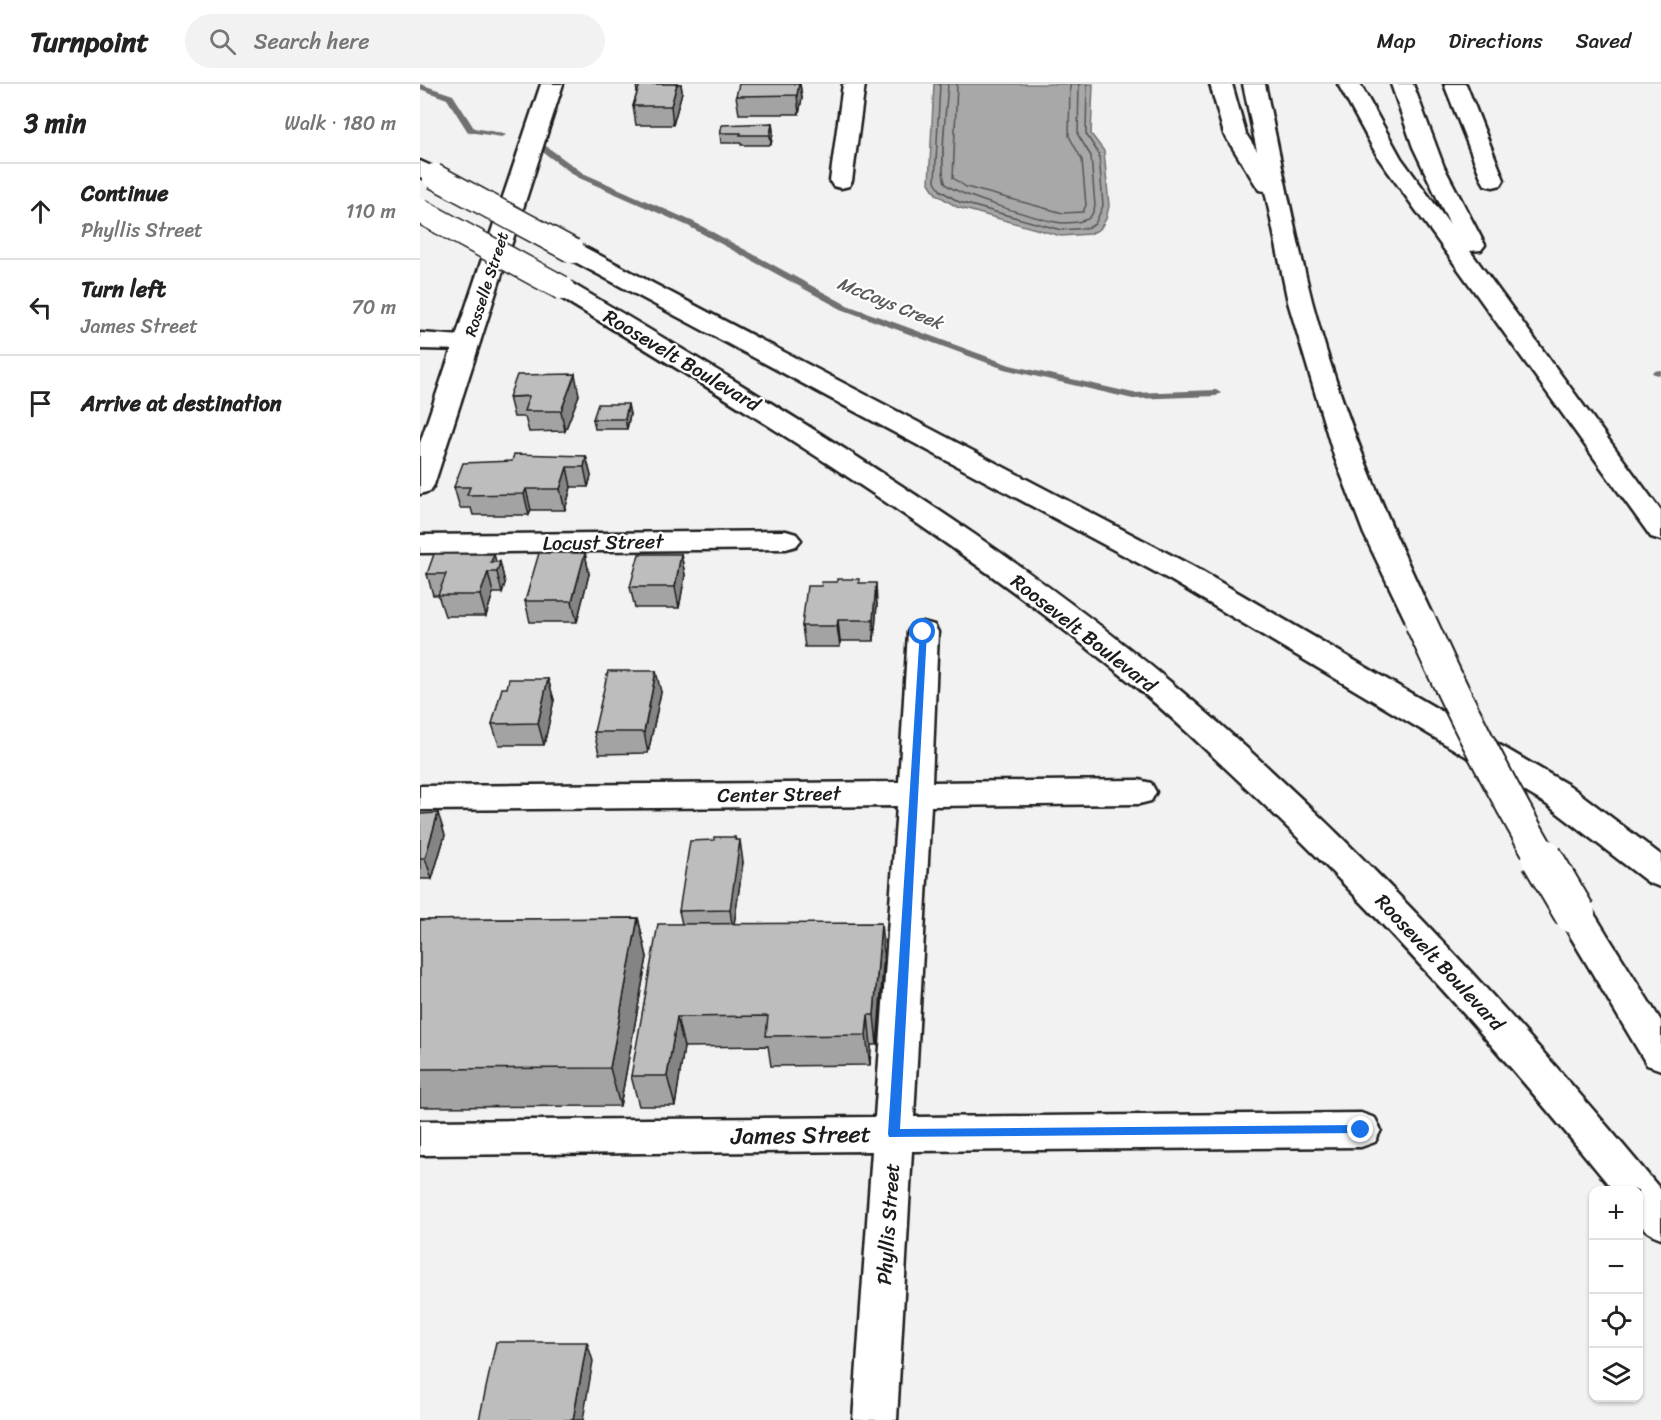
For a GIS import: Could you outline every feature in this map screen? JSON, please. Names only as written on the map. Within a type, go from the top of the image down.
[{"type":"main road","name":"Rosselle Street","points":[[420,485],[441,427],[466,342],[552,84]]},
{"type":"main road","points":[[841,181],[854,84]]},
{"type":"main road","points":[[1221,84],[1234,134],[1277,200]]},
{"type":"main road","points":[[1254,84],[1300,302],[1348,456],[1379,534],[1460,710],[1502,790],[1661,1054]]},
{"type":"main road","points":[[1349,84],[1390,159],[1661,531]]},
{"type":"main road","points":[[1402,84],[1422,145],[1442,189],[1543,370]]},
{"type":"main road","points":[[1455,84],[1493,180]]},
{"type":"main road","name":"Roosevelt Boulevard","points":[[427,172],[1183,574],[1558,795],[1661,874]]},
{"type":"main road","name":"Roosevelt Boulevard","points":[[420,211],[562,288],[754,402],[907,501],[1126,662],[1296,814],[1391,907],[1490,1015],[1634,1186]]},
{"type":"main road","points":[[420,341],[466,342]]},
{"type":"main road","name":"Locust Street","points":[[420,544],[786,540]]},
{"type":"main road","name":"Phyllis Street","points":[[875,1420],[915,793],[923,632]]},
{"type":"main road","name":"Center Street","points":[[420,798],[1138,792]]},
{"type":"main road","name":"James Street","points":[[420,1138],[1361,1130]]},
{"type":"main road","name":"Roosevelt Boulevard","points":[[1643,1197],[1661,1220]]},
{"type":"water","points":[[934,84],[1093,84],[1091,134],[1104,151],[1109,206],[1106,219],[1100,229],[1090,234],[1061,236],[957,207],[936,194],[929,183]]},
{"type":"building","points":[[640,84],[677,84],[671,106],[633,106]]},
{"type":"building","points":[[739,84],[799,84],[797,95],[736,96]]},
{"type":"building","points":[[772,123],[770,135],[720,133],[722,125]]},
{"type":"building","points":[[575,374],[561,411],[524,411],[529,396],[509,397],[517,375]]},
{"type":"building","points":[[598,404],[628,404],[625,419],[593,419]]},
{"type":"building","points":[[514,454],[586,456],[584,467],[567,467],[560,489],[526,489],[524,494],[467,495],[470,487],[454,487],[463,463],[512,461]]},
{"type":"building","points":[[539,553],[585,553],[572,601],[525,601]]},
{"type":"building","points":[[434,554],[494,554],[491,562],[500,562],[497,572],[488,572],[480,595],[438,595],[446,574],[427,574]]},
{"type":"building","points":[[639,554],[681,554],[675,587],[630,587]]},
{"type":"building","points":[[837,579],[859,579],[859,583],[876,583],[873,620],[838,620],[837,626],[802,626],[807,586],[822,586],[821,582],[837,582]]},
{"type":"building","points":[[608,671],[656,671],[644,732],[594,732]]},
{"type":"building","points":[[509,679],[548,679],[538,723],[492,724],[502,688],[507,688]]},
{"type":"building","points":[[438,813],[425,858],[420,858],[420,814]]},
{"type":"building","points":[[714,837],[735,837],[735,840],[740,840],[730,910],[679,911],[690,841],[714,840]]},
{"type":"building","points":[[638,918],[610,1068],[420,1069],[420,920]]},
{"type":"building","points":[[881,923],[874,1015],[868,1015],[866,1035],[766,1036],[768,1016],[677,1017],[667,1076],[631,1076],[658,924]]},
{"type":"building","points":[[496,1342],[587,1342],[573,1420],[479,1420]]},
{"type":"waterway","name":"McCoys Creek","points":[[420,86],[450,97],[471,130],[502,135]]},
{"type":"waterway","name":"McCoys Creek","points":[[543,148],[580,175],[691,224],[844,307],[1007,367],[1133,396],[1216,393]]},
{"type":"route","points":[[923,632],[893,1134],[1361,1130]]}]
